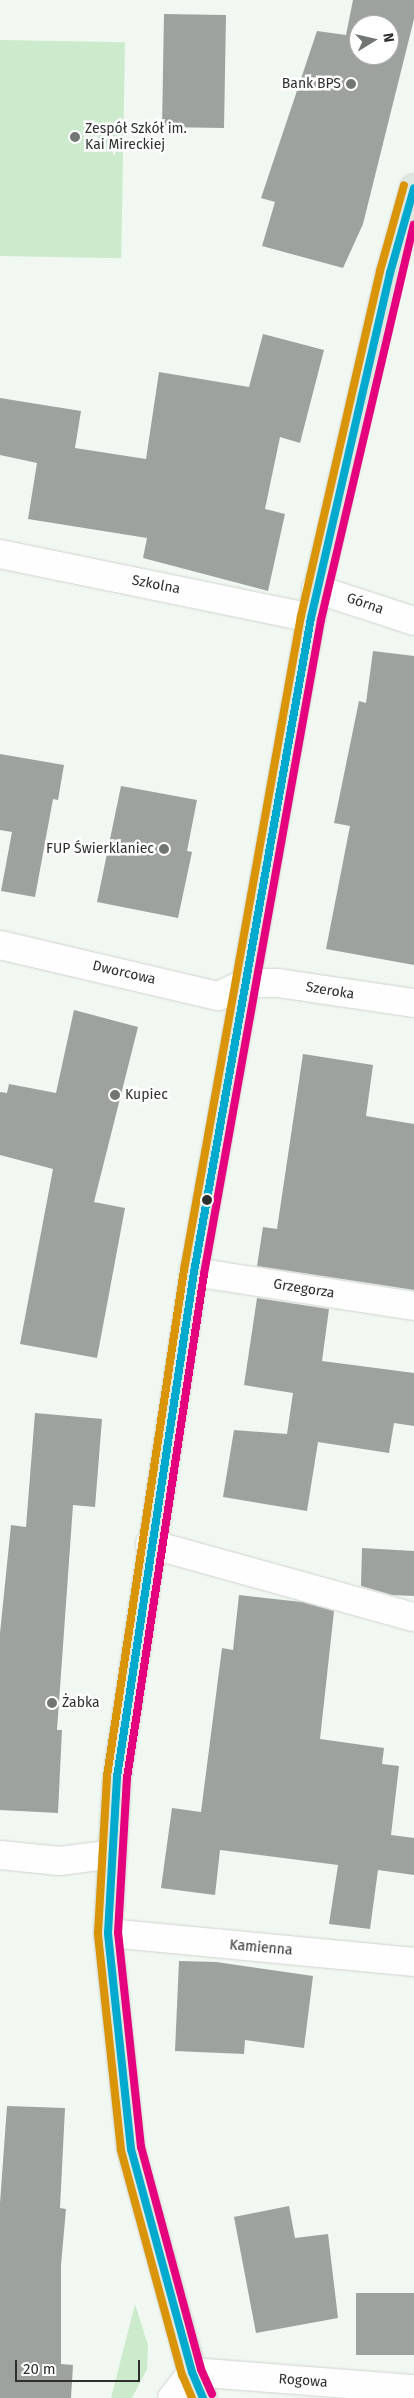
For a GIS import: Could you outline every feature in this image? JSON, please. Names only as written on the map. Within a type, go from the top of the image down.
[{"type":"main road","points":[[202,2398],[192,2372],[131,2149],[108,1933],[117,1777],[150,1544],[194,1272],[316,589],[390,272],[414,188]]},
{"type":"street","name":"Szkolna","points":[[0,554],[311,618]]},
{"type":"street","name":"Górna","points":[[316,589],[414,621]]},
{"type":"street","name":"Dworcowa","points":[[0,945],[218,996],[246,983]]},
{"type":"street","name":"Szeroka","points":[[246,983],[278,983],[414,1003]]},
{"type":"street","name":"Grzegorza","points":[[194,1272],[414,1306]]},
{"type":"street","points":[[150,1544],[414,1617]]},
{"type":"street","points":[[0,1854],[60,1861],[113,1854]]},
{"type":"street","name":"Kamienna","points":[[108,1933],[414,1962]]},
{"type":"street","points":[[172,2398],[192,2372]]},
{"type":"street","name":"Rogowa","points":[[192,2372],[414,2389]]},
{"type":"green space","name":"Zespół Szkół im. Kai Mireckiej","points":[[0,40],[125,42],[121,258],[0,256]]},
{"type":"green space","points":[[135,2304],[148,2345],[147,2369],[132,2398],[111,2398]]},
{"type":"building","points":[[353,0],[414,0],[414,19],[363,224],[343,268],[262,246],[275,202],[261,198],[317,31],[346,35],[349,20],[349,65],[399,65],[399,15],[350,15]]},
{"type":"building","points":[[164,14],[226,15],[224,128],[162,127]]},
{"type":"building","points":[[263,334],[324,350],[300,443],[280,437],[265,509],[285,514],[268,591],[143,558],[147,538],[28,519],[37,463],[0,455],[0,398],[81,411],[75,448],[146,459],[159,372],[249,387]]},
{"type":"building","points":[[373,651],[414,656],[414,965],[326,949],[350,826],[334,823],[359,701],[366,703]]},
{"type":"building","points":[[0,754],[64,765],[58,800],[53,799],[35,897],[1,891],[12,832],[0,830]]},
{"type":"building","points":[[121,786],[197,800],[187,851],[192,852],[178,918],[97,902]]},
{"type":"building","points":[[74,1010],[138,1027],[94,1202],[125,1208],[97,1358],[20,1344],[53,1169],[0,1155],[0,1092],[7,1093],[9,1084],[56,1093]]},
{"type":"building","points":[[303,1054],[373,1065],[366,1116],[414,1124],[414,1290],[257,1266],[263,1227],[277,1229]]},
{"type":"building","points":[[257,1298],[329,1309],[322,1361],[414,1373],[414,1426],[394,1423],[389,1453],[318,1442],[307,1511],[223,1497],[234,1430],[287,1434],[293,1393],[244,1385]]},
{"type":"building","points":[[35,1413],[102,1419],[95,1507],[73,1505],[57,1730],[62,1730],[58,1813],[0,1810],[0,1633],[11,1525],[26,1527]]},
{"type":"building","points":[[362,1548],[414,1551],[414,1596],[392,1595],[361,1586]]},
{"type":"building","points":[[239,1595],[302,1602],[334,1611],[320,1739],[384,1748],[382,1764],[399,1766],[391,1835],[414,1838],[414,1875],[378,1870],[370,1929],[329,1924],[338,1865],[220,1850],[215,1895],[161,1888],[172,1808],[201,1812],[222,1648],[233,1650]]},
{"type":"building","points":[[179,1961],[216,1962],[313,1976],[304,2048],[245,2040],[244,2054],[175,2051]]},
{"type":"building","points":[[7,2106],[65,2108],[60,2208],[66,2209],[61,2265],[61,2364],[73,2365],[71,2398],[0,2398],[0,2203]]},
{"type":"building","points":[[289,2206],[295,2238],[328,2234],[338,2318],[256,2333],[234,2217]]},
{"type":"building","points":[[356,2293],[414,2293],[414,2355],[356,2355]]},
{"type":"transit line","points":[[192,2398],[182,2375],[121,2150],[98,1933],[107,1776],[184,1270],[301,616],[380,271],[404,185]]},
{"type":"transit line","points":[[203,2398],[192,2372],[131,2149],[108,1933],[117,1777],[194,1272],[311,618],[390,273],[414,188]]},
{"type":"transit line","points":[[212,2394],[201,2369],[141,2147],[118,1933],[127,1778],[204,1274],[321,620],[414,225]]},
{"type":"place","name":"Bank BPS","points":[[351,84]]},
{"type":"place","name":"Zespół Szkół im. Kai Mireckiej","points":[[75,137]]},
{"type":"place","name":"FUP Świerklaniec","points":[[164,849]]},
{"type":"place","name":"Kupiec","points":[[115,1095]]},
{"type":"place","name":"Żabka","points":[[52,1703]]}]
